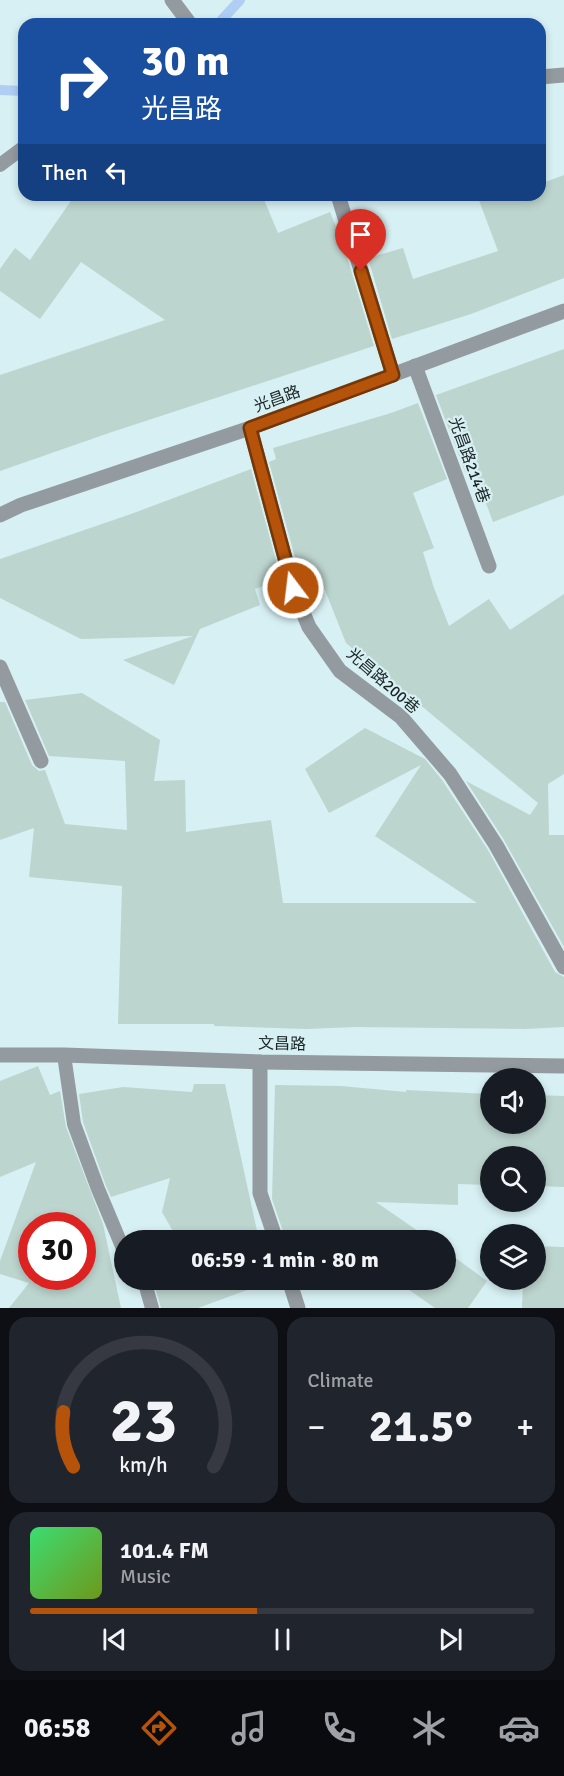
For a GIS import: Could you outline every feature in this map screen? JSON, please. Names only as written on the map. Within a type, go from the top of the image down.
[{"type":"street","points":[[172,0],[186,18]]},
{"type":"street","points":[[546,76],[564,75]]},
{"type":"street","points":[[340,201],[393,375]]},
{"type":"street","name":"光昌路","points":[[0,515],[21,505],[250,428],[564,311]]},
{"type":"street","name":"光昌路214巷","points":[[415,366],[489,566]]},
{"type":"street","name":"光昌路200巷","points":[[250,428],[293,588],[309,627],[340,671],[401,717],[450,774],[496,845],[564,967]]},
{"type":"street","points":[[0,667],[41,761]]},
{"type":"street","name":"文昌路","points":[[0,1054],[260,1062],[564,1066]]},
{"type":"street","points":[[260,1062],[260,1192],[273,1230]]},
{"type":"street","points":[[292,1290],[298,1308]]},
{"type":"lane","points":[[0,165],[18,152]]},
{"type":"lane","points":[[64,1055],[74,1124],[115,1230]]},
{"type":"lane","points":[[147,1290],[152,1308]]},
{"type":"building","points":[[564,175],[564,278],[471,314],[392,339],[368,258],[403,248],[413,279],[498,251],[479,201],[546,201],[546,182]]},
{"type":"building","points":[[71,201],[265,201],[278,233],[330,212],[343,244],[374,346],[0,471],[0,375],[165,320],[81,262],[40,319],[0,291],[0,269],[15,248],[30,260]]},
{"type":"building","points":[[564,349],[564,495],[493,522],[473,468],[465,472],[436,395]]},
{"type":"building","points":[[418,403],[447,479],[413,493],[434,548],[423,552],[449,626],[489,599],[510,630],[564,594],[564,774],[548,784],[549,835],[564,835],[564,947],[504,840],[466,781],[530,815],[538,803],[346,643],[315,565],[299,572],[269,462],[276,459],[273,448]]},
{"type":"building","points":[[251,469],[281,579],[255,589],[260,605],[200,629],[174,685],[123,660],[193,636],[81,639],[0,598],[0,559],[131,514]]},
{"type":"building","points":[[82,693],[160,740],[154,781],[185,780],[186,832],[271,820],[283,903],[477,903],[375,836],[421,765],[329,813],[305,769],[365,728],[425,759],[442,780],[488,850],[555,972],[564,977],[564,1027],[306,1029],[214,1026],[214,1024],[118,1024],[122,886],[29,877],[34,828],[0,840],[0,702],[5,702],[32,765],[39,771],[45,770],[65,824],[127,830],[125,761],[49,756],[25,700]]},
{"type":"building","points":[[38,1066],[50,1095],[60,1091],[66,1127],[103,1224],[114,1275],[114,1290],[117,1290],[121,1308],[9,1308],[23,1290],[96,1290],[96,1212],[18,1212],[18,1280],[0,1274],[0,1261],[36,1162],[0,1177],[0,1081]]},
{"type":"building","points":[[194,1084],[225,1084],[257,1230],[172,1230],[162,1212],[170,1178],[111,1197],[83,1122],[79,1094],[123,1087],[192,1092]]},
{"type":"building","points":[[275,1085],[480,1094],[480,1134],[546,1134],[546,1095],[564,1096],[564,1187],[546,1186],[546,1146],[480,1146],[480,1185],[458,1184],[458,1205],[376,1202],[417,1230],[283,1230],[272,1199]]},
{"type":"building","points":[[546,1246],[564,1247],[564,1308],[522,1308],[523,1290],[546,1290]]},
{"type":"building","points":[[456,1258],[480,1276],[481,1290],[468,1308],[435,1308],[409,1290],[456,1290]]},
{"type":"building","points":[[156,1290],[247,1290],[198,1308],[161,1308]]},
{"type":"waterway","points":[[224,18],[240,0]]},
{"type":"waterway","points":[[0,90],[18,91]]},
{"type":"route","points":[[293,588],[250,428],[393,375],[361,271]]}]
